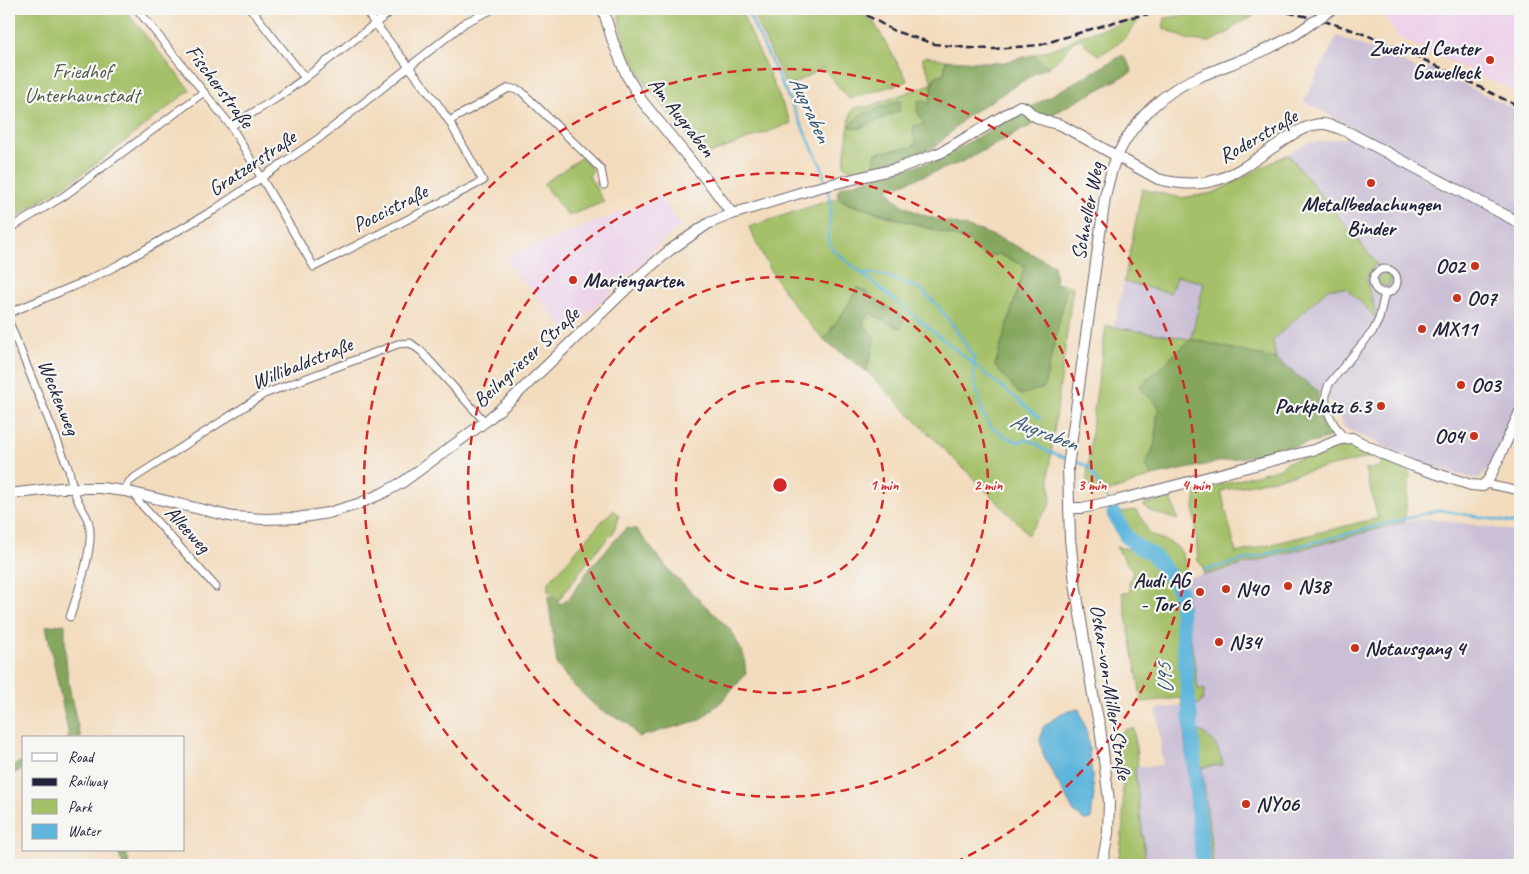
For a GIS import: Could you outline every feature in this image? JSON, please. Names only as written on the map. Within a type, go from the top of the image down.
[{"type":"main road","name":"Am Augraben","points":[[603,9],[613,42],[627,76],[642,101],[714,188],[732,214]]},
{"type":"main road","name":"Schneller Weg","points":[[1069,508],[1069,450],[1105,197],[1116,157],[1145,113],[1158,100],[1199,76],[1273,48],[1332,9]]},
{"type":"main road","name":"Beilngrieser Straße","points":[[9,494],[42,489],[101,488],[130,492],[233,517],[264,519],[297,518],[328,513],[358,504],[383,494],[403,482],[485,422],[512,399],[623,291],[657,261],[694,232],[709,223],[816,188],[899,168],[942,152],[1020,106],[1044,120],[1061,125],[1116,157]]},
{"type":"main road","name":"Roderstraße","points":[[1116,157],[1158,179],[1198,185],[1226,177],[1298,131],[1322,124],[1348,132],[1520,223]]},
{"type":"main road","points":[[1069,508],[1104,504],[1322,447],[1344,438],[1352,438],[1383,454],[1428,471],[1478,486],[1486,484],[1520,412]]},
{"type":"main road","name":"Oskar-von-Miller-Straße","points":[[1069,508],[1075,583],[1100,727],[1108,792],[1108,833],[1102,865]]},
{"type":"street","name":"Fischerstraße","points":[[137,9],[231,126],[314,267]]},
{"type":"street","points":[[250,9],[304,78]]},
{"type":"street","points":[[364,9],[450,121],[509,88],[521,90],[601,169],[604,185]]},
{"type":"street","points":[[231,126],[277,98],[394,9]]},
{"type":"street","name":"Gratzerstraße","points":[[9,313],[86,281],[143,252],[214,210],[318,139],[466,22],[493,9]]},
{"type":"street","points":[[9,230],[64,196],[204,92]]},
{"type":"street","name":"Poccistraße","points":[[314,267],[483,181],[450,121]]},
{"type":"street","points":[[1344,438],[1329,416],[1324,401],[1325,392],[1329,384],[1373,331],[1379,319],[1385,293]]},
{"type":"street","name":"Weckenweg","points":[[9,322],[70,470],[72,488],[89,524],[90,545],[70,617]]},
{"type":"street","name":"Willibaldstraße","points":[[130,492],[129,482],[134,478],[264,394],[398,344],[410,343],[421,351],[485,422]]},
{"type":"street","points":[[1486,484],[1520,491]]},
{"type":"street","name":"Alleeweg","points":[[130,492],[216,587]]},
{"type":"shaded area","points":[[1381,9],[1520,9],[1520,94],[1398,37]]},
{"type":"shaded area","points":[[1337,36],[1397,59],[1426,74],[1426,66],[1520,112],[1520,401],[1488,469],[1479,478],[1471,478],[1440,469],[1401,454],[1345,428],[1331,401],[1276,359],[1273,340],[1329,288],[1346,288],[1374,317],[1375,307],[1366,278],[1369,269],[1377,263],[1288,154],[1308,143],[1348,138],[1353,128],[1304,101]]},
{"type":"shaded area","name":"Mariengarten","points":[[660,197],[681,227],[662,241],[643,262],[568,332],[503,258]]},
{"type":"shaded area","points":[[1176,276],[1204,283],[1191,339],[1114,327],[1124,282],[1169,293]]},
{"type":"shaded area","points":[[1435,519],[1520,532],[1520,865],[1131,865],[1144,850],[1135,767],[1163,765],[1157,709],[1200,704],[1182,579],[1217,572],[1314,544],[1407,521]]},
{"type":"green space","name":"Friedhof Unterhaunstadt","points":[[9,9],[124,9],[190,90],[88,170],[9,222]]},
{"type":"green space","points":[[618,9],[740,9],[791,123],[704,156],[648,87],[623,42]]},
{"type":"green space","points":[[750,9],[852,9],[873,21],[908,81],[849,99],[823,68],[787,87]]},
{"type":"green space","points":[[1195,14],[1254,16],[1237,24],[1229,32],[1210,42],[1189,40],[1163,28],[1165,18]]},
{"type":"green space","points":[[1139,18],[1127,35],[1099,55],[1088,48],[1082,39],[1074,41],[1062,56],[1049,67],[1033,55],[1064,45],[1079,36]]},
{"type":"green space","points":[[1033,55],[1049,67],[1037,72],[967,116],[938,145],[905,158],[874,165],[876,153],[911,147],[917,143],[913,135],[914,126],[924,124],[917,111],[918,101],[925,100],[929,105],[934,78],[944,73],[946,60],[1000,63]]},
{"type":"green space","points":[[1123,55],[1132,72],[962,162],[888,189],[895,199],[917,212],[981,231],[1054,265],[1056,283],[1066,291],[1044,388],[1020,395],[995,366],[1025,266],[998,254],[988,257],[975,249],[970,241],[848,203],[839,198],[837,193],[840,187],[937,160]]},
{"type":"green space","points":[[926,56],[946,60],[944,73],[934,78],[927,116],[916,143],[907,148],[876,153],[874,165],[855,169],[844,166],[852,110],[857,107],[867,107],[931,84],[931,79],[923,61],[923,58]]},
{"type":"green space","points":[[901,100],[899,111],[858,129],[851,127],[850,125],[860,115]]},
{"type":"green space","points":[[1288,154],[1377,264],[1371,270],[1367,282],[1375,309],[1375,317],[1346,288],[1329,288],[1273,340],[1276,359],[1191,340],[1158,406],[1155,444],[1145,465],[1152,476],[1100,495],[1095,494],[1086,486],[1106,326],[1191,339],[1204,283],[1177,276],[1170,293],[1124,282],[1142,189],[1181,198],[1213,193]]},
{"type":"green space","points":[[582,157],[593,170],[589,176],[604,202],[568,216],[543,184]]},
{"type":"green space","points":[[839,198],[848,204],[970,241],[975,249],[998,254],[1025,266],[995,366],[1056,283],[1073,287],[1049,470],[1051,504],[1027,535],[1022,527],[866,371],[872,352],[863,323],[869,313],[899,328],[905,318],[858,287],[824,340],[801,314],[772,273],[749,227]]},
{"type":"green space","points":[[1385,274],[1391,280],[1385,286],[1379,280]]},
{"type":"green space","points":[[858,287],[905,319],[900,328],[869,313],[863,323],[875,339],[866,371],[824,340]]},
{"type":"green space","points":[[1191,339],[1276,359],[1318,391],[1320,413],[1330,430],[1330,436],[1315,442],[1152,476],[1145,465],[1155,444],[1158,406],[1139,387]]},
{"type":"green space","points":[[1344,445],[1359,448],[1372,457],[1221,491],[1236,553],[1378,518],[1365,469],[1376,468],[1388,462],[1408,471],[1410,475],[1404,522],[1204,575],[1203,567],[1198,561],[1194,507],[1196,492],[1280,468],[1288,462]]},
{"type":"green space","points":[[1171,497],[1178,520],[1152,512],[1143,505]]},
{"type":"green space","points":[[614,510],[619,516],[613,533],[594,553],[559,600],[548,591],[548,583]]},
{"type":"green space","points":[[1134,510],[1140,515],[1151,534],[1176,546],[1183,554],[1187,578],[1182,579],[1198,689],[1204,689],[1203,699],[1196,705],[1182,706],[1181,698],[1142,702],[1122,593],[1130,592],[1129,582],[1133,572],[1116,547],[1152,553],[1127,534],[1117,513]]},
{"type":"green space","points":[[626,528],[636,529],[672,574],[731,630],[744,656],[746,674],[722,701],[700,720],[638,737],[628,723],[600,710],[572,684],[557,665],[548,597],[552,596],[561,604],[569,599],[589,569]]},
{"type":"green space","points":[[65,624],[68,681],[81,736],[69,736],[46,626]]},
{"type":"green space","points":[[1126,729],[1134,729],[1138,767],[1135,768],[1146,865],[1117,865],[1121,842],[1123,807],[1117,741],[1120,734]]},
{"type":"green space","points":[[1199,731],[1208,736],[1215,745],[1223,765],[1202,767],[1213,865],[1197,865],[1184,732]]},
{"type":"green space","points":[[22,761],[22,769],[9,776],[9,768]]},
{"type":"green space","points":[[118,852],[126,852],[130,865],[123,865]]},
{"type":"water","points":[[1079,709],[1087,733],[1094,794],[1091,819],[1084,820],[1074,812],[1044,757],[1040,741],[1043,727],[1062,713]]},
{"type":"waterway","name":"Augraben","points":[[746,9],[822,168],[825,182]]},
{"type":"waterway","name":"Augraben","points":[[827,188],[831,202],[828,240],[833,250],[1040,418]]},
{"type":"waterway","name":"Augraben","points":[[861,273],[883,275],[921,289],[937,305],[955,328],[974,358],[974,379],[983,414],[990,426],[1006,437],[1019,442],[1026,440],[1036,443],[1042,449],[1066,458]]},
{"type":"waterway","name":"Augraben","points":[[1071,460],[1088,466],[1108,500]]},
{"type":"waterway","name":"Augraben","points":[[1110,505],[1126,536],[1137,546],[1152,554],[1172,578],[1179,590],[1189,706]]},
{"type":"waterway","points":[[1205,570],[1440,510],[1520,524]]},
{"type":"waterway","name":"Augraben","points":[[1114,514],[1126,536],[1137,546],[1152,554],[1172,578],[1179,590],[1203,865]]},
{"type":"waterway","points":[[1172,578],[1183,575]]},
{"type":"waterway","name":"Augraben","points":[[1191,731],[1203,865]]},
{"type":"railway","points":[[856,9],[894,31],[935,44],[994,49],[1040,45],[1127,18],[1178,9]]},
{"type":"railway","points":[[1264,9],[1332,23],[1364,34],[1427,61],[1520,107]]},
{"type":"place","name":"Zweirad Center Gawelleck","points":[[1490,60]]},
{"type":"place","name":"Metallbedachungen Binder","points":[[1371,183]]},
{"type":"place","name":"O02","points":[[1475,266]]},
{"type":"place","name":"Mariengarten","points":[[573,280]]},
{"type":"place","name":"O07","points":[[1457,298]]},
{"type":"place","name":"MX11","points":[[1422,329]]},
{"type":"place","name":"O03","points":[[1461,385]]},
{"type":"place","name":"Parkplatz 6.3","points":[[1381,406]]},
{"type":"place","name":"O04","points":[[1474,436]]},
{"type":"place","name":"N38","points":[[1288,586]]},
{"type":"place","name":"N40","points":[[1226,589]]},
{"type":"place","name":"Audi AG - Tor 6","points":[[1200,592]]},
{"type":"place","name":"N34","points":[[1219,642]]},
{"type":"place","name":"Notausgang 4","points":[[1355,648]]},
{"type":"place","name":"NY06","points":[[1246,804]]},
{"type":"water label","name":"U95","points":[[1165,679]]}]
